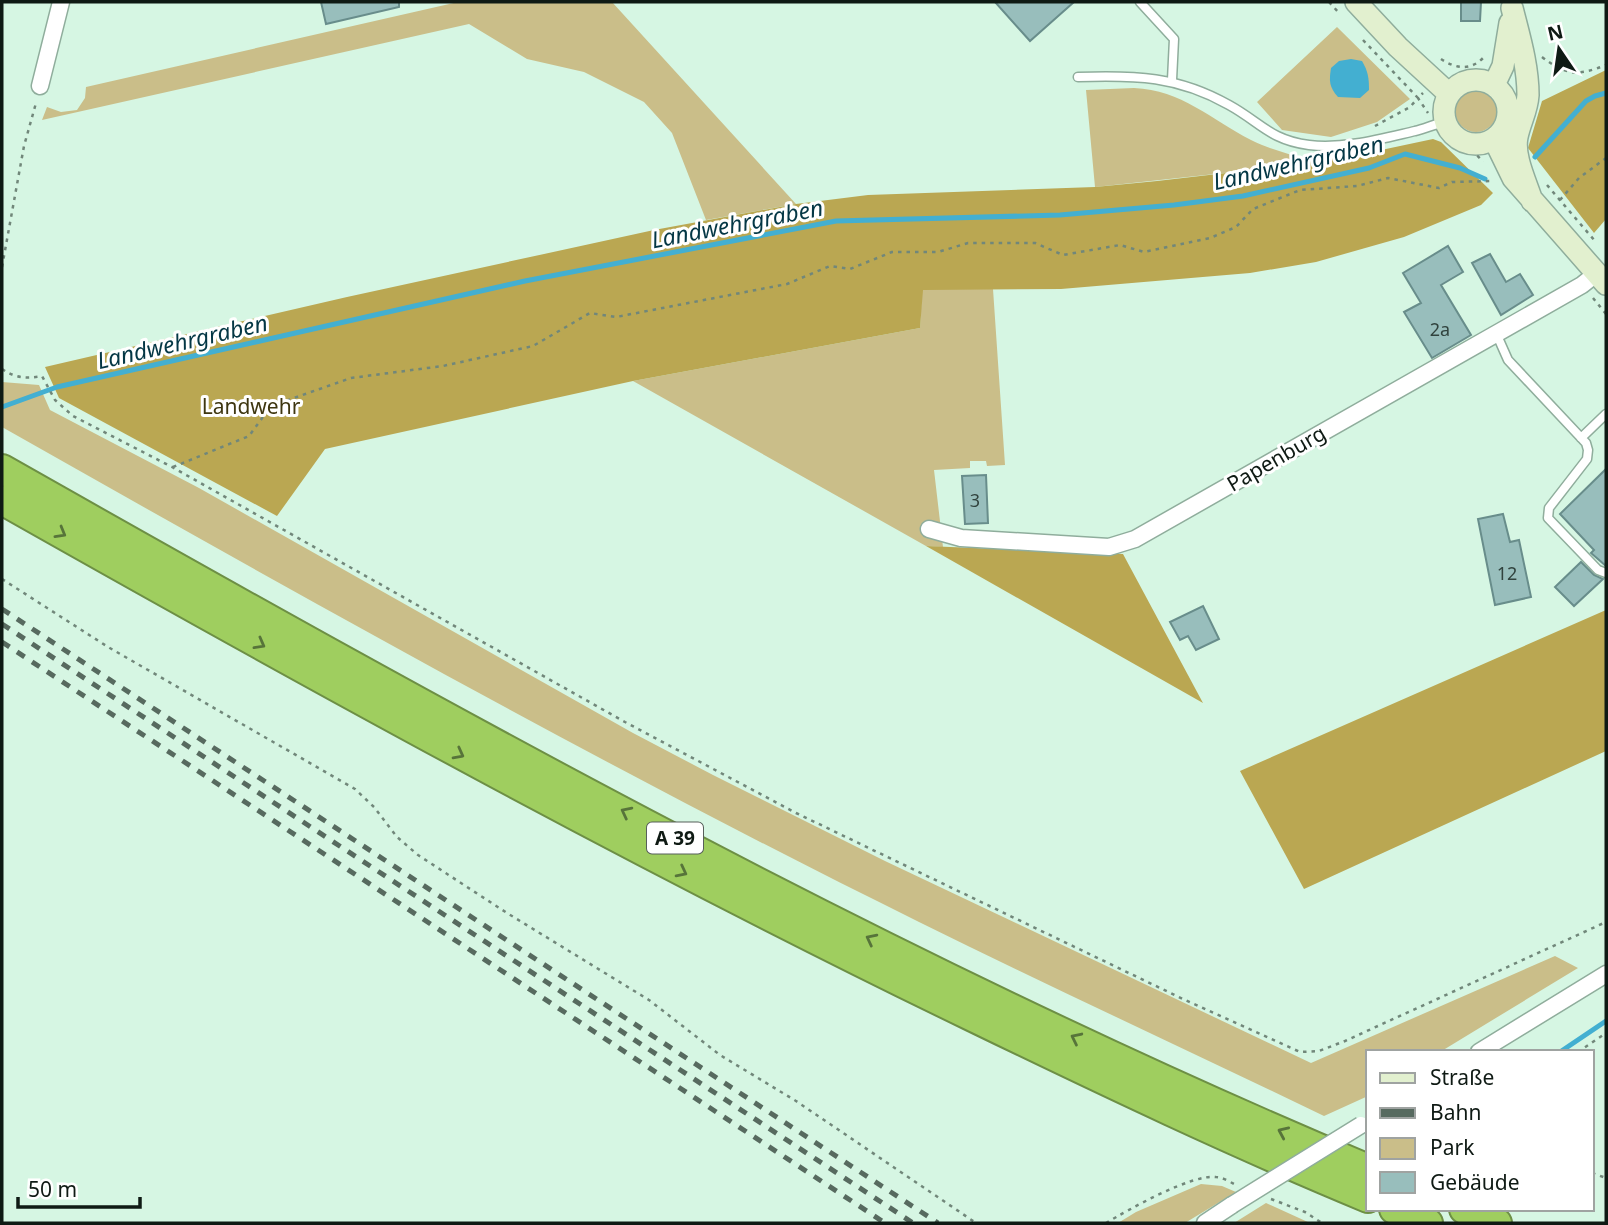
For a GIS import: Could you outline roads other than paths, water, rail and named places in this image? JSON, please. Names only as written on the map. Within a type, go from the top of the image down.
[{"type":"highway","name":"A 39","points":[[2,469],[376,679],[617,808],[901,954],[1123,1060],[1366,1168]]},
{"type":"highway","name":"A 39","points":[[2,500],[363,702],[739,901],[1115,1086],[1366,1197]]},
{"type":"highway","points":[[1399,1211],[1428,1223]]},
{"type":"highway","points":[[1469,1211],[1497,1223]]},
{"type":"main road","points":[[1356,2],[1398,47],[1449,94]]},
{"type":"main road","points":[[1494,85],[1503,66],[1508,44],[1512,5]]},
{"type":"main road","points":[[1512,5],[1528,92],[1516,149],[1532,201]]},
{"type":"main road","points":[[1465,81],[1485,81],[1494,85],[1507,102],[1508,112],[1502,132],[1494,139],[1480,144],[1469,144],[1441,123],[1449,94],[1465,81]]},
{"type":"main road","points":[[1494,139],[1513,178],[1602,279]]},
{"type":"street","points":[[40,86],[61,2]]},
{"type":"street","name":"Papenburg","points":[[929,529],[961,538],[1109,547],[1135,539],[1582,285],[1602,279]]},
{"type":"street","points":[[1482,1050],[1606,974]]},
{"type":"street","points":[[1205,1223],[1365,1123]]},
{"type":"lane","points":[[1140,2],[1174,39],[1172,80]]},
{"type":"lane","points":[[1078,77],[1126,75],[1172,80],[1229,105],[1279,138],[1308,145],[1350,145],[1419,131],[1441,123]]},
{"type":"lane","points":[[1496,333],[1508,360],[1581,438],[1588,450],[1587,459],[1549,508],[1548,518],[1598,570],[1606,573]]},
{"type":"lane","points":[[1581,438],[1606,414]]},
{"type":"water","points":[[1339,61],[1362,61],[1368,75],[1369,90],[1360,98],[1338,97],[1330,84],[1331,68]]},
{"type":"waterway","name":"Landwehrgraben","points":[[1535,157],[1586,101],[1606,93]]},
{"type":"waterway","name":"Landwehrgraben","points":[[2,407],[57,387],[525,281],[836,221],[1060,215],[1174,205],[1243,196],[1369,168],[1405,154],[1460,168],[1485,179]]},
{"type":"waterway","points":[[1563,1050],[1606,1021]]},
{"type":"railway","points":[[2,609],[938,1223]]},
{"type":"railway","points":[[2,624],[913,1223]]},
{"type":"railway","points":[[2,642],[885,1223]]},
{"type":"park label","name":"Landwehr","points":[[251,406]]}]
